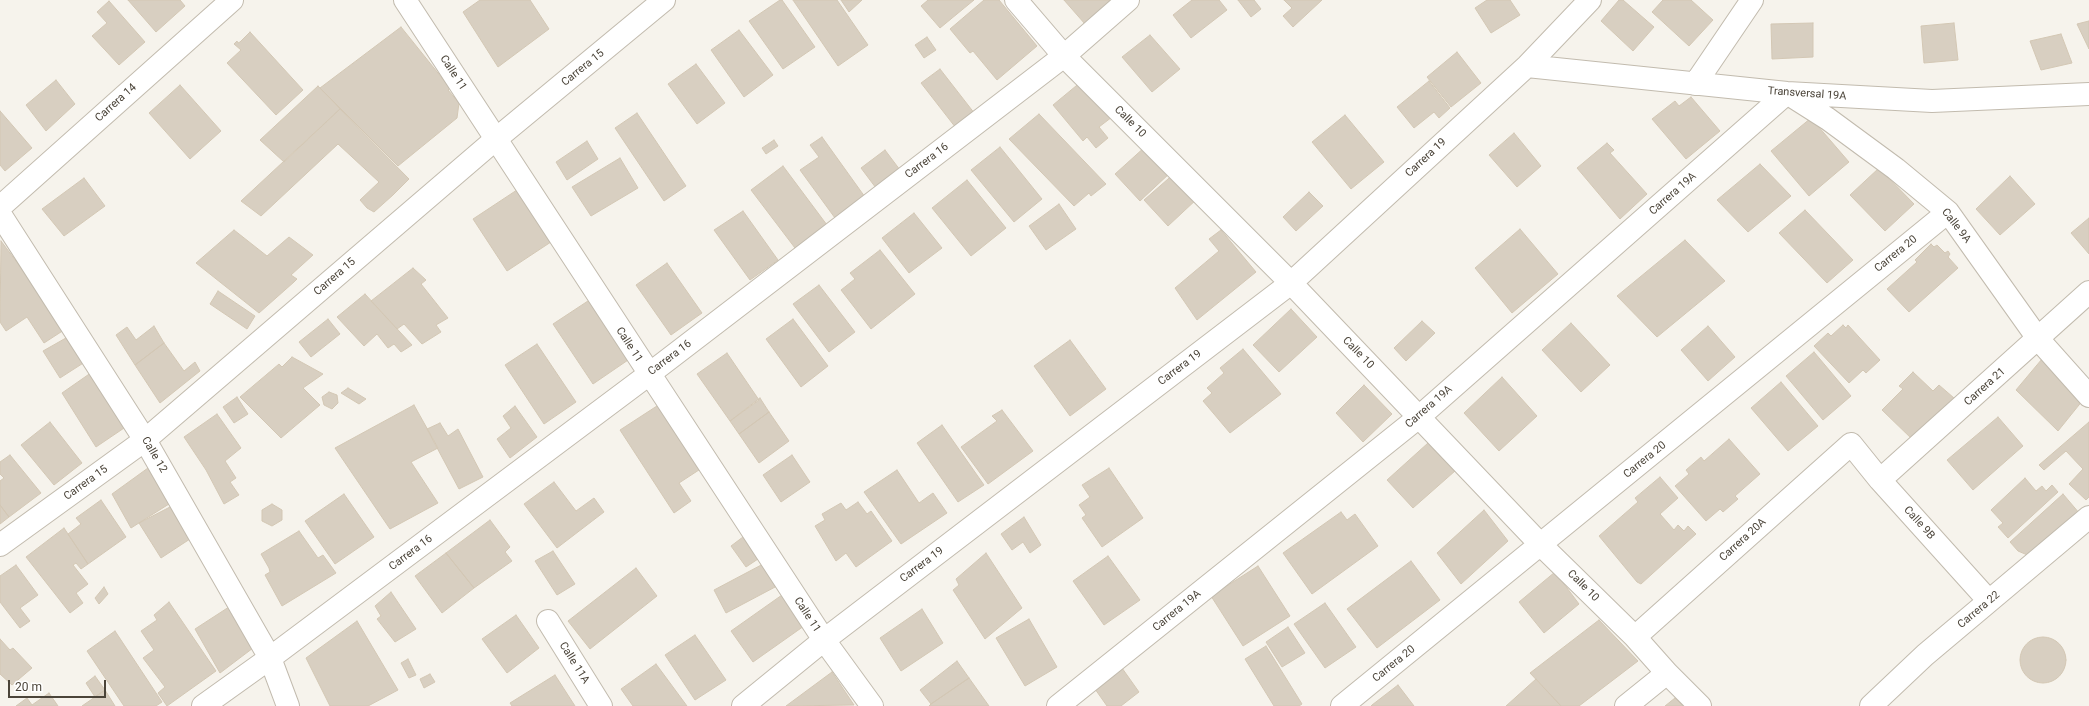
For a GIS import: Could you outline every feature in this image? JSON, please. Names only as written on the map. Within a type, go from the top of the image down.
[{"type":"street","name":"Carrera 14","points":[[0,207],[232,0]]},
{"type":"street","name":"Calle 11","points":[[405,0],[648,375],[824,640],[872,706]]},
{"type":"street","name":"Carrera 15","points":[[0,545],[145,440],[496,139],[664,0]]},
{"type":"street","name":"Calle 10","points":[[1016,0],[1064,56],[1291,283],[1541,545],[1635,637],[1667,673],[1700,706]]},
{"type":"street","name":"Carrera 16","points":[[203,706],[270,658],[648,375],[1064,56],[1128,0]]},
{"type":"street","name":"Carrera 19","points":[[743,706],[824,640],[1291,283],[1526,66],[1590,0]]},
{"type":"street","points":[[1695,84],[1752,0]]},
{"type":"street","name":"Transversal 19A","points":[[1526,66],[1787,93],[1932,101],[2089,94]]},
{"type":"street","name":"Calle 9A","points":[[1787,93],[1828,119],[1896,169],[1948,212],[2039,340],[2089,396]]},
{"type":"street","name":"Carrera 19A","points":[[1058,706],[1418,417],[1787,93]]},
{"type":"street","name":"Carrera 20","points":[[1342,706],[1948,212]]},
{"type":"street","name":"Calle 12","points":[[0,214],[145,440],[270,658],[288,706]]},
{"type":"street","name":"Carrera 21","points":[[1880,480],[2039,340],[2089,292]]},
{"type":"street","name":"Calle 9B","points":[[1851,444],[1880,480],[1989,601]]},
{"type":"street","name":"Carrera 20A","points":[[1635,637],[1851,444]]},
{"type":"street","name":"Carrera 22","points":[[1871,706],[1925,655],[2089,517]]},
{"type":"street","name":"Calle 11A","points":[[548,621],[601,706]]},
{"type":"street","points":[[1626,706],[1667,673]]},
{"type":"building","points":[[128,0],[180,0],[185,6],[156,32]]},
{"type":"building","points":[[480,0],[530,0],[549,29],[498,67],[463,12]]},
{"type":"building","points":[[782,0],[815,47],[783,69],[749,21]]},
{"type":"building","points":[[793,0],[837,0],[868,45],[838,66]]},
{"type":"building","points":[[841,0],[862,0],[849,12]]},
{"type":"building","points":[[928,0],[974,0],[940,28],[921,6]]},
{"type":"building","points":[[984,0],[999,0],[1037,46],[997,80],[973,51],[970,53],[950,29]]},
{"type":"building","points":[[1064,0],[1114,0],[1085,24]]},
{"type":"building","points":[[1192,0],[1219,0],[1227,10],[1191,38],[1173,15]]},
{"type":"building","points":[[1238,0],[1254,0],[1261,9],[1251,17]]},
{"type":"building","points":[[1284,0],[1322,0],[1293,27],[1283,16],[1292,8]]},
{"type":"building","points":[[1487,0],[1510,0],[1520,15],[1491,33],[1475,8]]},
{"type":"building","points":[[1619,0],[1623,0],[1654,27],[1633,51],[1601,21]]},
{"type":"building","points":[[1663,0],[1691,0],[1713,20],[1689,46],[1652,12]]},
{"type":"building","points":[[109,1],[145,42],[119,65],[92,36],[107,23],[97,12]]},
{"type":"building","points":[[2089,21],[2089,49],[2077,24]]},
{"type":"building","points":[[1813,23],[1813,57],[1772,59],[1771,24]]},
{"type":"building","points":[[1954,23],[1958,60],[1924,63],[1921,26]]},
{"type":"building","points":[[401,27],[450,88],[448,90],[459,103],[457,118],[398,166],[320,88]]},
{"type":"building","points":[[739,30],[773,75],[744,97],[711,50]]},
{"type":"building","points":[[250,32],[303,90],[276,115],[227,63],[241,50],[234,44],[237,41],[238,43],[240,42]]},
{"type":"building","points":[[2061,34],[2072,63],[2041,70],[2030,41]]},
{"type":"building","points":[[1150,35],[1180,69],[1152,92],[1122,57]]},
{"type":"building","points":[[927,37],[936,50],[924,58],[915,45]]},
{"type":"building","points":[[1457,52],[1481,83],[1451,107],[1427,77]]},
{"type":"building","points":[[696,64],[725,103],[697,124],[668,84]]},
{"type":"building","points":[[940,69],[975,114],[956,128],[921,83]]},
{"type":"building","points":[[56,80],[75,104],[46,131],[26,105]]},
{"type":"building","points":[[1082,81],[1112,117],[1099,127],[1108,138],[1096,148],[1087,137],[1083,141],[1053,105]]},
{"type":"building","points":[[1429,81],[1450,108],[1439,118],[1434,112],[1414,128],[1397,107]]},
{"type":"building","points":[[180,85],[221,131],[190,159],[149,113]]},
{"type":"building","points":[[318,86],[340,109],[284,162],[260,140]]},
{"type":"building","points":[[1691,97],[1720,131],[1686,159],[1652,119],[1675,101],[1679,106]]},
{"type":"building","points":[[340,109],[409,179],[393,195],[374,212],[367,208],[360,200],[379,182],[338,144],[261,216],[241,201]]},
{"type":"building","points":[[0,111],[32,148],[5,171],[0,165]]},
{"type":"building","points":[[637,113],[686,186],[664,201],[615,128]]},
{"type":"building","points":[[1039,114],[1106,184],[1091,196],[1089,193],[1074,206],[1009,139]]},
{"type":"building","points":[[1345,115],[1384,162],[1351,189],[1312,142]]},
{"type":"building","points":[[1811,118],[1849,162],[1809,196],[1771,151]]},
{"type":"building","points":[[1514,133],[1541,166],[1517,187],[1489,155]]},
{"type":"building","points":[[822,137],[865,197],[835,218],[800,170],[819,157],[810,145]]},
{"type":"building","points":[[774,140],[778,146],[766,154],[762,148]]},
{"type":"building","points":[[587,141],[598,159],[567,180],[556,162]]},
{"type":"building","points":[[1607,143],[1614,150],[1610,153],[1647,194],[1620,219],[1577,168]]},
{"type":"building","points":[[1146,146],[1170,173],[1140,201],[1115,174]]},
{"type":"building","points":[[1000,147],[1042,199],[1014,222],[971,170]]},
{"type":"building","points":[[885,150],[900,170],[876,188],[861,168]]},
{"type":"building","points":[[620,158],[638,188],[591,216],[572,187]]},
{"type":"building","points":[[1760,164],[1791,196],[1748,232],[1717,200]]},
{"type":"building","points":[[783,166],[827,225],[795,248],[751,190]]},
{"type":"building","points":[[1879,168],[1914,204],[1885,231],[1850,195]]},
{"type":"building","points":[[1176,172],[1198,198],[1168,226],[1144,200]]},
{"type":"building","points":[[2010,176],[2035,204],[2000,235],[1976,209]]},
{"type":"building","points":[[84,178],[105,206],[64,236],[42,209]]},
{"type":"building","points":[[967,180],[1006,228],[971,256],[932,208]]},
{"type":"building","points":[[523,186],[557,238],[507,271],[473,219]]},
{"type":"building","points":[[1309,192],[1323,206],[1296,231],[1283,217]]},
{"type":"building","points":[[1059,204],[1076,229],[1046,250],[1029,226]]},
{"type":"building","points":[[1805,210],[1853,260],[1827,283],[1779,233]]},
{"type":"building","points":[[743,211],[778,260],[750,280],[714,230]]},
{"type":"building","points":[[914,213],[942,248],[909,273],[882,238]]},
{"type":"building","points":[[2089,218],[2089,254],[2071,233]]},
{"type":"building","points":[[1520,229],[1558,274],[1512,313],[1475,268]]},
{"type":"building","points":[[234,230],[267,256],[289,237],[313,255],[291,275],[297,279],[259,313],[196,263]]},
{"type":"building","points":[[1221,230],[1256,272],[1197,320],[1175,288],[1219,251],[1209,239]]},
{"type":"building","points":[[1685,240],[1725,281],[1657,337],[1617,296]]},
{"type":"building","points":[[1,241],[48,304],[64,330],[44,343],[27,317],[6,331],[0,322]]},
{"type":"building","points":[[1931,244],[1934,247],[1937,245],[1945,253],[1948,251],[1950,254],[1948,257],[1958,268],[1909,312],[1887,289],[1917,262],[1915,260]]},
{"type":"building","points":[[880,250],[915,294],[871,329],[841,290],[855,279],[850,273]]},
{"type":"building","points":[[667,263],[702,313],[671,335],[636,285]]},
{"type":"building","points":[[413,268],[426,280],[421,284],[448,318],[436,325],[441,332],[422,344],[404,324],[397,329],[371,301]]},
{"type":"building","points":[[819,285],[855,332],[829,352],[793,304]]},
{"type":"building","points":[[218,291],[255,316],[247,329],[210,304]]},
{"type":"building","points":[[365,294],[412,345],[401,352],[394,344],[388,348],[377,334],[364,346],[337,317]]},
{"type":"building","points":[[591,299],[631,358],[593,384],[553,324]]},
{"type":"building","points":[[1291,309],[1317,337],[1279,372],[1253,345]]},
{"type":"building","points":[[328,319],[340,334],[311,357],[299,342]]},
{"type":"building","points":[[793,319],[828,366],[801,387],[766,339]]},
{"type":"building","points":[[1422,321],[1435,333],[1406,361],[1394,348]]},
{"type":"building","points":[[1571,323],[1610,365],[1581,392],[1542,350]]},
{"type":"building","points":[[1843,325],[1846,328],[1848,325],[1880,360],[1866,373],[1863,370],[1849,383],[1814,346],[1828,333],[1831,336]]},
{"type":"building","points":[[154,326],[164,343],[135,365],[116,335],[127,327],[136,340]]},
{"type":"building","points":[[1708,326],[1735,357],[1708,381],[1681,350]]},
{"type":"building","points":[[73,334],[88,360],[60,378],[43,351]]},
{"type":"building","points":[[1070,340],[1106,389],[1070,416],[1034,366]]},
{"type":"building","points":[[164,343],[184,371],[195,362],[200,371],[160,403],[135,365]]},
{"type":"building","points":[[537,344],[576,402],[544,424],[505,365]]},
{"type":"building","points":[[1243,349],[1281,394],[1230,433],[1203,401],[1212,393],[1207,388],[1224,373],[1220,368]]},
{"type":"building","points":[[1814,352],[1851,396],[1823,420],[1786,376]]},
{"type":"building","points":[[727,353],[759,400],[730,421],[697,374]]},
{"type":"building","points":[[292,357],[323,374],[303,388],[320,405],[281,438],[240,397],[279,364],[282,367]]},
{"type":"building","points":[[2042,359],[2083,400],[2058,431],[2016,390]]},
{"type":"building","points":[[95,370],[130,424],[96,447],[62,393]]},
{"type":"building","points":[[1913,372],[1933,391],[1939,385],[1954,398],[1913,440],[1882,410],[1903,389],[1899,386]]},
{"type":"building","points":[[1502,377],[1537,416],[1499,451],[1464,413]]},
{"type":"building","points":[[1781,382],[1818,426],[1788,451],[1751,408]]},
{"type":"building","points":[[1364,385],[1392,414],[1363,442],[1336,413]]},
{"type":"building","points":[[348,388],[366,399],[359,404],[341,393]]},
{"type":"building","points":[[329,392],[337,395],[338,403],[332,409],[324,405],[322,397]]},
{"type":"building","points":[[237,397],[248,414],[234,423],[223,407]]},
{"type":"building","points":[[760,398],[769,412],[739,434],[730,421]]},
{"type":"building","points":[[660,404],[702,468],[679,483],[691,501],[674,513],[620,430]]},
{"type":"building","points":[[414,405],[438,448],[411,462],[438,503],[390,529],[335,448]]},
{"type":"building","points":[[515,406],[537,437],[510,458],[497,439],[511,428],[503,416]]},
{"type":"building","points":[[1002,410],[1033,451],[988,484],[961,447],[997,421],[992,416]]},
{"type":"building","points":[[769,412],[789,441],[759,463],[739,434]]},
{"type":"building","points":[[217,414],[241,448],[225,461],[236,478],[230,482],[239,495],[224,504],[206,470],[184,437]]},
{"type":"building","points":[[1998,417],[2023,446],[1973,490],[1947,460]]},
{"type":"building","points":[[50,422],[82,463],[54,485],[21,445]]},
{"type":"building","points":[[2089,422],[2089,497],[2086,500],[2069,484],[2083,469],[2066,451],[2044,470],[2039,465]]},
{"type":"building","points":[[440,423],[448,436],[458,429],[483,477],[459,489],[427,429]]},
{"type":"building","points":[[942,425],[984,485],[958,502],[917,443]]},
{"type":"building","points":[[1729,439],[1760,474],[1735,496],[1738,499],[1723,512],[1720,509],[1706,521],[1675,486],[1689,474],[1686,470],[1701,457],[1704,461]]},
{"type":"building","points":[[1428,443],[1455,471],[1413,508],[1387,480]]},
{"type":"building","points":[[10,455],[41,493],[9,517],[0,505],[0,481],[4,478],[0,474],[0,462]]},
{"type":"building","points":[[792,455],[810,482],[781,502],[763,475]]},
{"type":"building","points":[[148,468],[169,504],[131,528],[112,494]]},
{"type":"building","points":[[1109,468],[1143,518],[1102,547],[1082,518],[1086,515],[1079,505],[1090,497],[1082,485]]},
{"type":"building","points":[[897,470],[919,503],[933,493],[947,513],[901,544],[864,492]]},
{"type":"building","points":[[1660,477],[1678,498],[1660,514],[1674,530],[1678,525],[1684,531],[1688,526],[1696,534],[1641,584],[1637,582],[1599,536],[1638,502],[1635,498]]},
{"type":"building","points":[[2025,478],[2036,491],[2042,486],[2046,491],[2052,485],[2058,492],[2008,538],[1998,527],[2003,523],[1991,510]]},
{"type":"building","points":[[554,482],[576,511],[594,498],[604,512],[557,548],[524,504]]},
{"type":"building","points":[[344,494],[374,537],[335,564],[305,521]]},
{"type":"building","points":[[2063,494],[2080,514],[2032,557],[2018,551],[2010,542]]},
{"type":"building","points":[[101,500],[126,537],[88,564],[68,534],[81,524],[76,518]]},
{"type":"building","points":[[858,502],[867,514],[871,511],[892,541],[856,567],[846,553],[836,561],[815,526],[825,520],[822,514],[841,503],[846,510]]},
{"type":"building","points":[[272,504],[282,510],[282,520],[272,526],[262,521],[262,510]]},
{"type":"building","points":[[0,505],[9,517],[0,524]]},
{"type":"building","points":[[170,507],[190,539],[161,558],[139,523]]},
{"type":"building","points":[[1484,510],[1508,541],[1461,584],[1437,553]]},
{"type":"building","points":[[1341,512],[1347,520],[1355,514],[1378,546],[1312,594],[1283,553]]},
{"type":"building","points":[[1024,517],[1041,545],[1030,553],[1023,542],[1012,550],[1001,534]]},
{"type":"building","points":[[490,520],[510,547],[505,552],[512,561],[474,588],[446,553]]},
{"type":"building","points":[[64,528],[88,564],[81,569],[76,563],[73,565],[88,584],[76,593],[83,603],[70,613],[26,557]]},
{"type":"building","points":[[299,531],[318,558],[323,555],[336,573],[282,606],[265,575],[270,572],[261,554]]},
{"type":"building","points":[[743,537],[758,559],[746,567],[731,546]]},
{"type":"building","points":[[553,551],[575,584],[557,595],[535,561]]},
{"type":"building","points":[[446,553],[474,588],[442,613],[415,576]]},
{"type":"building","points":[[986,553],[1022,608],[985,639],[953,590],[959,585],[956,579]]},
{"type":"building","points":[[1108,556],[1140,600],[1104,625],[1073,581]]},
{"type":"building","points":[[1411,561],[1440,600],[1377,648],[1347,609]]},
{"type":"building","points":[[765,563],[777,586],[726,613],[714,590]]},
{"type":"building","points":[[16,565],[38,595],[20,608],[30,621],[20,628],[0,602],[0,576]]},
{"type":"building","points":[[1258,566],[1290,616],[1243,646],[1211,596]]},
{"type":"building","points":[[636,568],[657,596],[590,649],[568,621]]},
{"type":"building","points":[[1555,572],[1579,604],[1544,633],[1519,602]]},
{"type":"building","points":[[104,587],[108,594],[99,604],[95,598]]},
{"type":"building","points":[[391,592],[416,629],[395,642],[377,619],[381,616],[375,606]]},
{"type":"building","points":[[782,595],[804,626],[753,662],[731,631]]},
{"type":"building","points":[[169,602],[216,671],[167,706],[158,693],[165,687],[143,658],[154,650],[141,631],[157,620],[154,615]]},
{"type":"building","points":[[1325,603],[1356,647],[1325,668],[1294,624]]},
{"type":"building","points":[[232,605],[257,645],[220,673],[195,629]]},
{"type":"building","points":[[922,609],[943,643],[901,671],[880,638]]},
{"type":"building","points":[[516,615],[539,648],[507,673],[482,639]]},
{"type":"building","points":[[1029,619],[1057,667],[1025,686],[996,638]]},
{"type":"building","points":[[1599,620],[1638,661],[1579,706],[1561,706],[1530,673]]},
{"type":"building","points":[[357,621],[398,690],[368,706],[330,706],[306,658]]},
{"type":"building","points":[[1288,627],[1305,653],[1282,667],[1266,642]]},
{"type":"building","points":[[115,631],[162,702],[156,706],[124,706],[87,651]]},
{"type":"building","points":[[695,635],[726,680],[695,700],[665,655]]},
{"type":"building","points":[[2038,637],[2048,637],[2056,641],[2062,647],[2066,655],[2066,665],[2062,673],[2056,679],[2048,683],[2038,683],[2030,679],[2024,673],[2020,665],[2020,655],[2024,647],[2030,641]]},
{"type":"building","points":[[0,639],[10,650],[13,648],[32,668],[12,685],[0,674]]},
{"type":"building","points":[[1266,646],[1302,704],[1299,706],[1274,706],[1245,659]]},
{"type":"building","points":[[408,659],[416,675],[409,678],[401,663]]},
{"type":"building","points":[[957,661],[969,678],[931,704],[920,690]]},
{"type":"building","points":[[656,664],[687,706],[633,706],[621,689]]},
{"type":"building","points":[[1122,668],[1139,692],[1121,706],[1107,706],[1095,689]]},
{"type":"building","points":[[832,672],[854,705],[786,706]]},
{"type":"building","points":[[430,674],[435,682],[424,688],[420,679]]},
{"type":"building","points":[[555,675],[575,706],[512,706],[510,703]]},
{"type":"building","points":[[95,676],[105,690],[95,697],[86,683]]},
{"type":"building","points":[[969,678],[989,706],[929,706],[931,704]]},
{"type":"building","points":[[1536,679],[1561,706],[1506,706]]},
{"type":"building","points":[[1398,685],[1414,706],[1371,706],[1372,705]]},
{"type":"building","points":[[105,690],[115,706],[82,706],[95,697]]},
{"type":"building","points":[[49,693],[58,706],[16,706],[27,698],[32,705]]},
{"type":"building","points":[[1675,698],[1683,706],[1665,706]]}]
